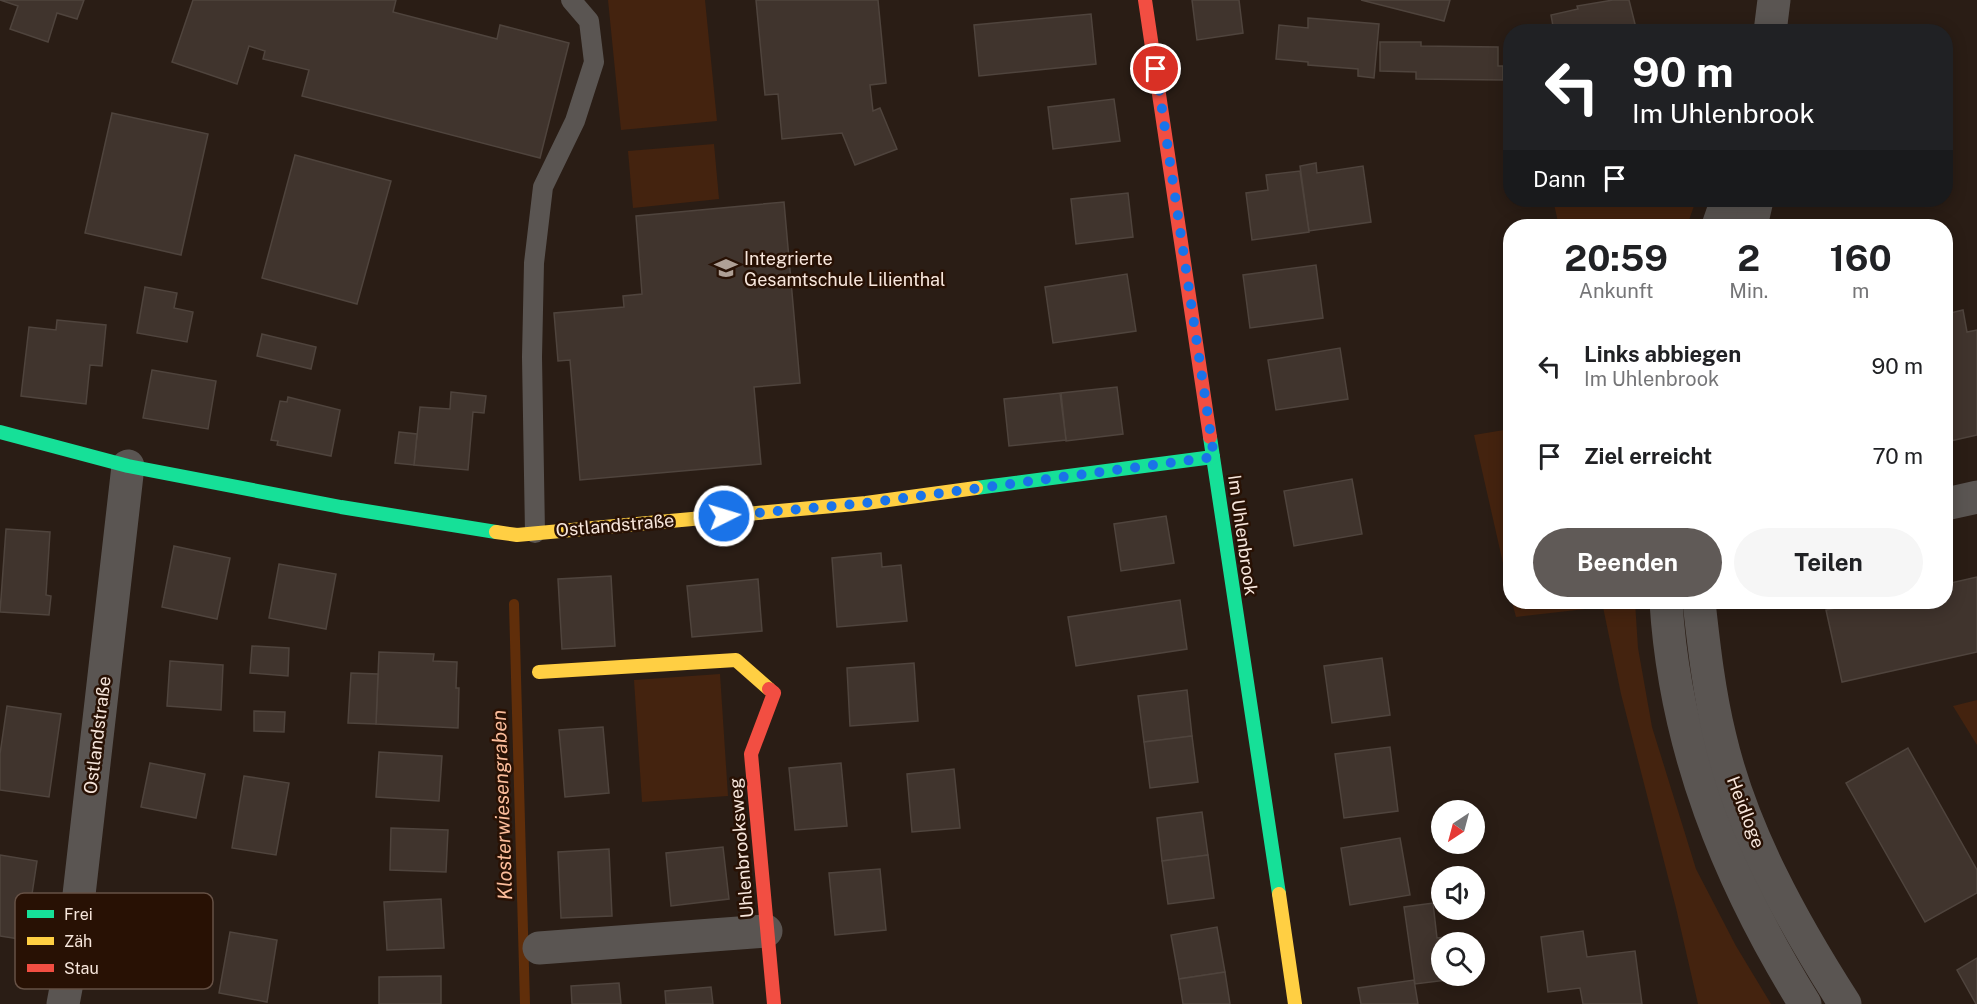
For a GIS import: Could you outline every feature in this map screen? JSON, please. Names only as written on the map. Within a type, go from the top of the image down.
[{"type":"street","name":"Im Uhlenbrook","points":[[1145,0],[1295,1004]]},
{"type":"street","points":[[1771,24],[1773,0]]},
{"type":"street","name":"Ostlandstraße","points":[[0,432],[128,466],[353,509],[517,535],[866,503],[1214,457]]},
{"type":"street","name":"Ostlandstraße","points":[[79,893],[128,466]]},
{"type":"street","points":[[1953,502],[1977,497]]},
{"type":"street","name":"Heidloge","points":[[1667,609],[1672,658],[1686,735],[1710,817],[1761,929],[1805,1004]]},
{"type":"street","name":"Heidloge","points":[[1700,609],[1709,684],[1720,739],[1747,818],[1771,874],[1795,921],[1845,1004]]},
{"type":"street","name":"Uhlenbrooksweg","points":[[539,672],[736,660],[774,693],[751,754],[774,1004]]},
{"type":"street","points":[[539,948],[766,930]]},
{"type":"street","name":"Ostlandstraße","points":[[63,1004],[66,989]]},
{"type":"lane","points":[[535,533],[532,357],[534,263],[543,187],[575,121],[594,62],[589,21],[571,0]]},
{"type":"shaded area","points":[[608,0],[705,0],[717,121],[621,130]]},
{"type":"shaded area","points":[[714,144],[719,199],[633,208],[628,151]]},
{"type":"shaded area","points":[[1555,207],[1694,207],[1689,219],[1557,219]]},
{"type":"shaded area","points":[[1503,430],[1503,563],[1474,435]]},
{"type":"shaded area","points":[[1514,609],[1586,609],[1516,617]]},
{"type":"shaded area","points":[[1603,609],[1635,609],[1638,648],[1652,727],[1696,869],[1736,946],[1771,1004],[1698,1004],[1621,694]]},
{"type":"shaded area","points":[[720,674],[728,796],[642,802],[634,680]]},
{"type":"shaded area","points":[[1977,700],[1977,745],[1953,706]]},
{"type":"building","points":[[0,0],[84,0],[77,19],[57,13],[48,42],[10,29],[18,6]]},
{"type":"building","points":[[193,0],[396,0],[393,12],[497,39],[500,25],[569,43],[540,158],[302,96],[309,70],[263,59],[265,51],[249,46],[237,84],[172,62]]},
{"type":"building","points":[[756,0],[878,0],[886,83],[870,85],[873,111],[880,108],[897,149],[855,165],[842,133],[782,139],[778,94],[765,95]]},
{"type":"building","points":[[1192,0],[1239,0],[1243,33],[1197,40]]},
{"type":"building","points":[[1361,0],[1450,0],[1444,21]]},
{"type":"building","points":[[1613,0],[1629,0],[1635,24],[1553,24],[1551,15],[1578,9],[1577,6]]},
{"type":"building","points":[[1091,14],[1096,64],[979,76],[974,25]]},
{"type":"building","points":[[1308,18],[1379,24],[1374,78],[1358,76],[1358,69],[1308,65],[1308,62],[1276,59],[1279,25],[1308,28]]},
{"type":"building","points":[[1380,42],[1421,42],[1421,46],[1498,47],[1498,66],[1503,66],[1503,80],[1416,79],[1416,72],[1380,71]]},
{"type":"building","points":[[1114,99],[1120,141],[1053,149],[1048,107]]},
{"type":"building","points":[[112,113],[208,134],[181,255],[85,233]]},
{"type":"building","points":[[295,155],[391,181],[357,304],[262,278]]},
{"type":"building","points":[[1316,163],[1317,173],[1363,166],[1371,222],[1309,231],[1300,166]]},
{"type":"building","points":[[1300,171],[1309,232],[1252,240],[1246,193],[1268,190],[1266,175]]},
{"type":"building","points":[[1128,193],[1133,237],[1076,244],[1071,199]]},
{"type":"building","points":[[784,202],[800,383],[754,387],[761,464],[580,480],[570,360],[558,361],[554,313],[624,307],[623,296],[642,294],[636,216]]},
{"type":"building","points":[[1316,265],[1323,318],[1250,328],[1243,275]]},
{"type":"building","points":[[1127,274],[1136,331],[1053,343],[1045,287]]},
{"type":"building","points":[[145,287],[177,293],[174,308],[193,312],[187,342],[137,333]]},
{"type":"building","points":[[1963,310],[1967,332],[1977,330],[1977,435],[1953,440],[1953,312]]},
{"type":"building","points":[[57,320],[106,325],[102,366],[90,365],[86,404],[21,396],[29,327],[56,330]]},
{"type":"building","points":[[262,334],[316,347],[311,369],[257,356]]},
{"type":"building","points":[[1340,348],[1348,399],[1276,410],[1268,360]]},
{"type":"building","points":[[152,370],[216,381],[208,429],[143,418]]},
{"type":"building","points":[[1117,387],[1123,434],[1066,441],[1061,393]]},
{"type":"building","points":[[451,392],[486,396],[484,413],[473,412],[468,470],[414,465],[420,407],[450,409]]},
{"type":"building","points":[[1060,393],[1066,440],[1009,446],[1004,399]]},
{"type":"building","points":[[288,397],[340,410],[331,456],[277,445],[278,441],[271,440],[280,401],[287,402]]},
{"type":"building","points":[[399,432],[417,434],[414,465],[395,463]]},
{"type":"building","points":[[1352,479],[1362,534],[1294,546],[1284,491]]},
{"type":"building","points":[[1166,516],[1174,563],[1121,571],[1114,524]]},
{"type":"building","points":[[6,529],[50,532],[46,595],[51,596],[49,615],[0,612]]},
{"type":"building","points":[[174,546],[230,558],[217,619],[162,607]]},
{"type":"building","points":[[881,553],[882,567],[901,565],[907,621],[837,627],[832,558]]},
{"type":"building","points":[[279,564],[336,574],[326,629],[269,618]]},
{"type":"building","points":[[611,576],[615,646],[562,649],[558,579]]},
{"type":"building","points":[[1977,577],[1977,652],[1842,682],[1826,610],[1953,609],[1953,582]]},
{"type":"building","points":[[758,579],[762,631],[692,637],[687,586]]},
{"type":"building","points":[[1180,600],[1187,649],[1076,666],[1068,617]]},
{"type":"building","points":[[252,646],[289,648],[288,676],[250,673]]},
{"type":"building","points":[[379,652],[434,654],[433,661],[457,662],[458,728],[376,724]]},
{"type":"building","points":[[1382,658],[1390,715],[1332,723],[1324,666]]},
{"type":"building","points":[[170,661],[223,665],[221,710],[167,706]]},
{"type":"building","points":[[914,663],[918,721],[850,726],[847,668]]},
{"type":"building","points":[[351,673],[378,674],[376,724],[348,723]]},
{"type":"building","points":[[1187,690],[1192,736],[1144,742],[1138,696]]},
{"type":"building","points":[[7,706],[61,714],[49,797],[0,790],[0,754]]},
{"type":"building","points":[[254,711],[285,712],[284,732],[254,731]]},
{"type":"building","points":[[603,727],[609,793],[565,797],[559,730]]},
{"type":"building","points":[[1192,736],[1198,782],[1150,788],[1144,742]]},
{"type":"building","points":[[1390,747],[1398,811],[1344,818],[1335,754]]},
{"type":"building","points":[[1908,748],[1977,870],[1977,893],[1925,922],[1846,783]]},
{"type":"building","points":[[379,752],[442,756],[439,801],[376,797]]},
{"type":"building","points":[[150,763],[205,774],[196,818],[141,807]]},
{"type":"building","points":[[841,763],[847,826],[795,830],[789,768]]},
{"type":"building","points":[[954,769],[960,828],[912,832],[907,774]]},
{"type":"building","points":[[244,776],[289,783],[276,855],[232,848]]},
{"type":"building","points":[[1202,812],[1208,855],[1162,861],[1157,818]]},
{"type":"building","points":[[391,828],[448,830],[446,872],[390,870]]},
{"type":"building","points":[[1400,838],[1410,895],[1350,905],[1341,848]]},
{"type":"building","points":[[723,847],[729,899],[671,906],[666,853]]},
{"type":"building","points":[[609,849],[612,916],[561,918],[558,852]]},
{"type":"building","points":[[0,855],[37,861],[32,893],[15,893],[15,938],[0,936]]},
{"type":"building","points":[[1208,855],[1214,898],[1168,904],[1162,861]]},
{"type":"building","points":[[880,869],[886,930],[835,935],[829,873]]},
{"type":"building","points":[[441,899],[444,948],[387,950],[384,902]]},
{"type":"building","points":[[1431,903],[1431,920],[1435,920],[1436,932],[1431,932],[1431,982],[1415,984],[1404,907]]},
{"type":"building","points":[[1217,927],[1225,972],[1179,979],[1171,935]]},
{"type":"building","points":[[1583,931],[1587,957],[1635,951],[1642,1004],[1583,1004],[1580,988],[1548,992],[1541,937]]},
{"type":"building","points":[[230,932],[277,940],[267,1002],[219,993]]},
{"type":"building","points":[[1977,958],[1977,1004],[1976,1004],[1957,970]]},
{"type":"building","points":[[1225,972],[1230,1004],[1183,1004],[1179,979]]},
{"type":"building","points":[[441,976],[441,1004],[379,1004],[379,977]]},
{"type":"building","points":[[1414,980],[1418,1004],[1361,1004],[1358,988]]},
{"type":"building","points":[[619,983],[621,1004],[572,1004],[571,986]]},
{"type":"building","points":[[711,987],[713,1004],[666,1004],[665,991]]},
{"type":"waterway","name":"Klosterwiesengraben","points":[[514,604],[525,1004]]},
{"type":"traffic: fast","points":[[0,432],[128,466],[341,507],[496,532]]},
{"type":"traffic: fast","points":[[1210,437],[1279,894]]},
{"type":"traffic: fast","points":[[976,488],[1213,457]]},
{"type":"traffic: slow","points":[[496,532],[517,535],[866,503],[976,488]]},
{"type":"traffic: slow","points":[[539,672],[736,660],[769,689]]},
{"type":"traffic: slow","points":[[1279,894],[1295,1004]]},
{"type":"traffic: jam","points":[[1145,0],[1210,437]]},
{"type":"traffic: jam","points":[[769,689],[774,693],[751,754],[774,1004]]},
{"type":"place","name":"Integrierte Gesamtschule Lilienthal","points":[[726,268]]},
{"type":"route","points":[[724,516],[866,503],[1214,457],[1156,69]]}]
